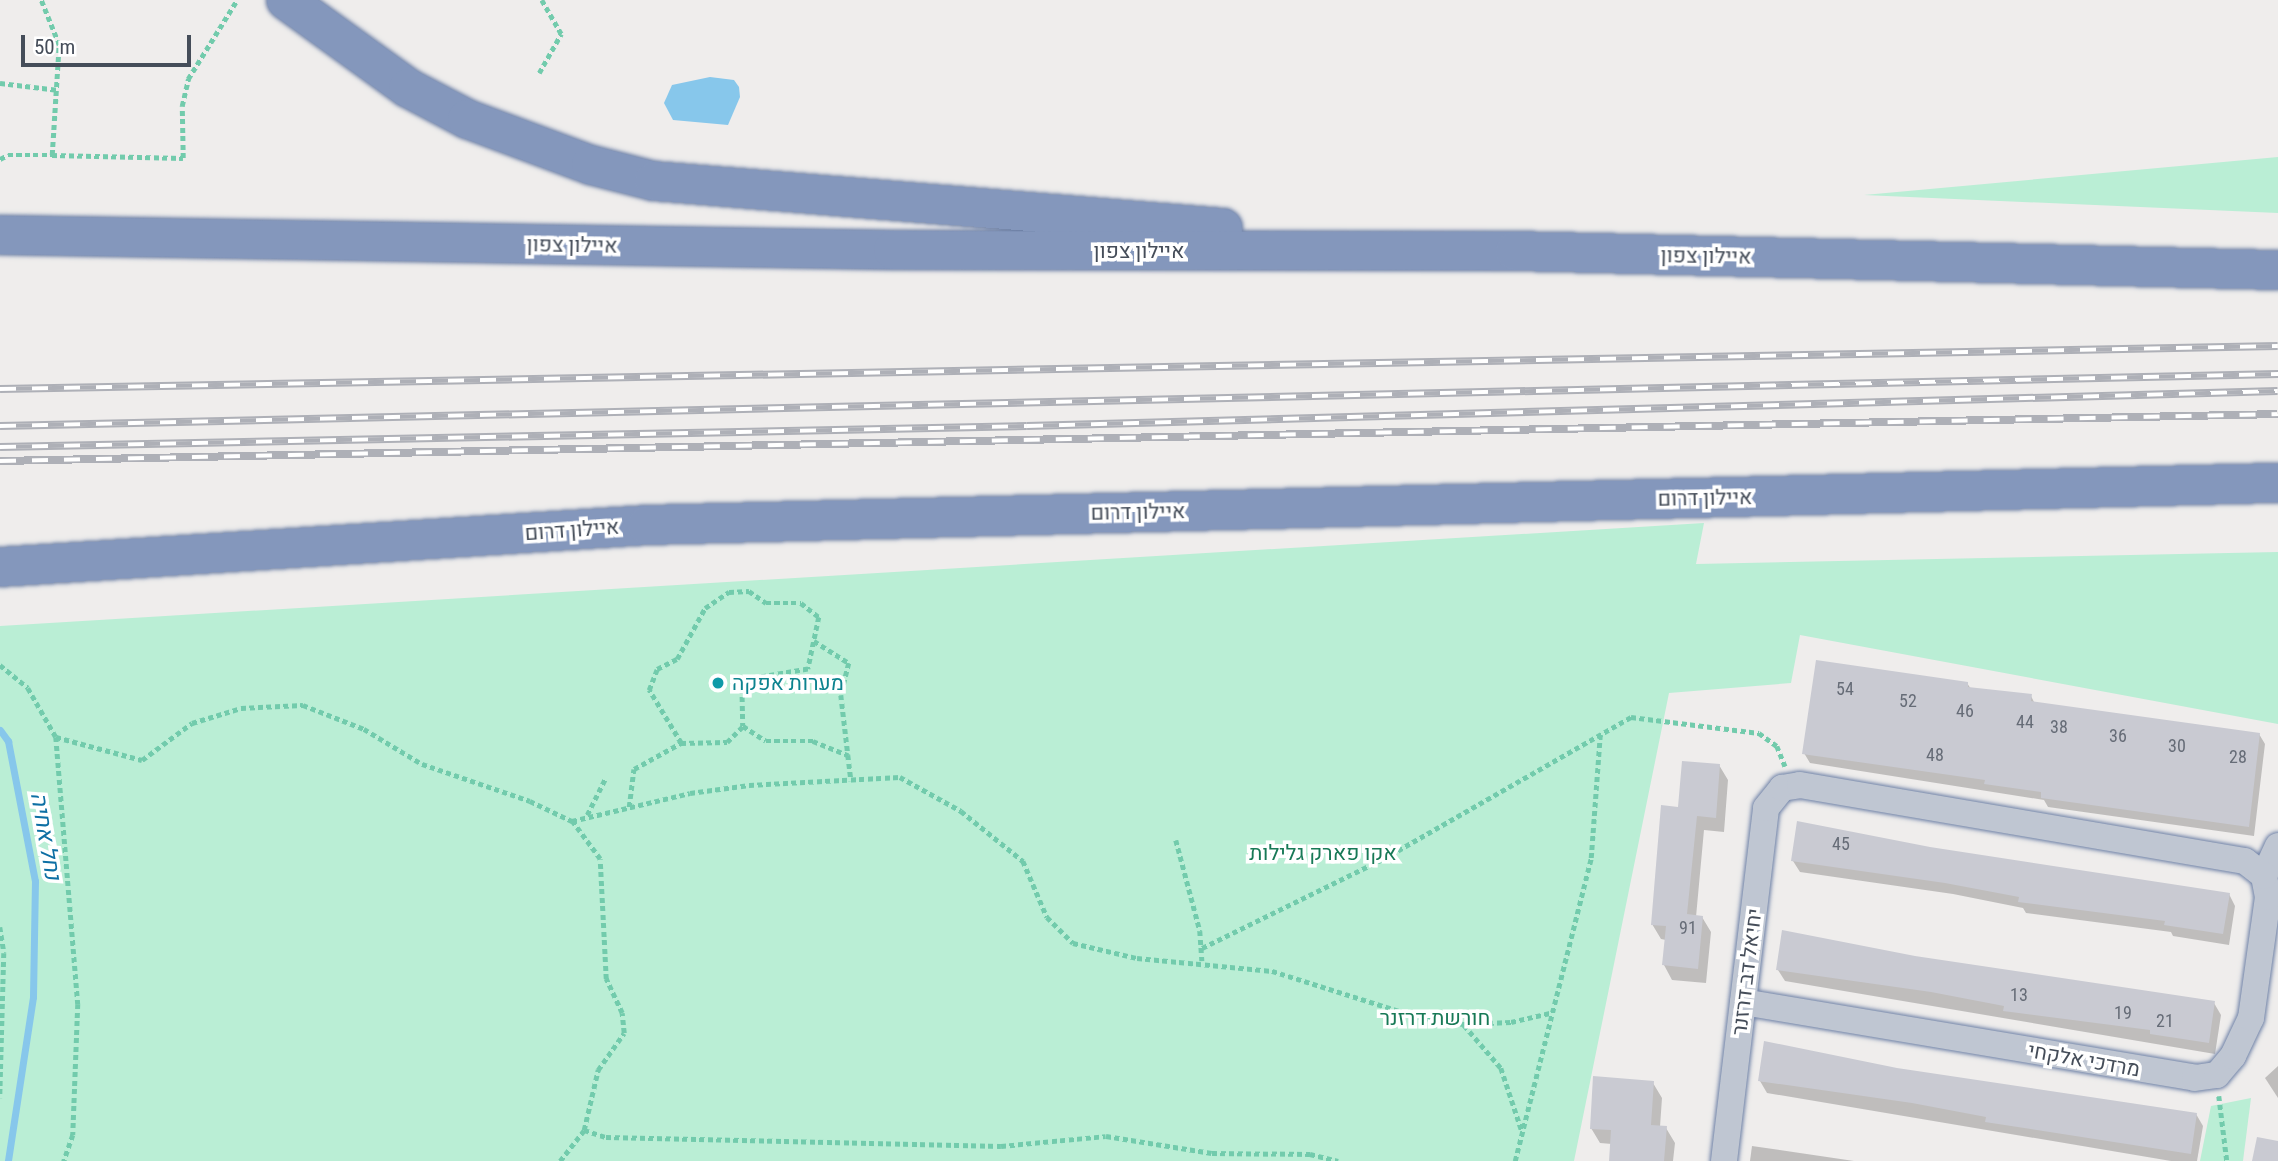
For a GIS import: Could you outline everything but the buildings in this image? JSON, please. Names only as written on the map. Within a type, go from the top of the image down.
[{"type":"highway","points":[[286,0],[408,88],[467,119],[591,165],[654,181],[1514,251]]},
{"type":"highway","points":[[0,229],[261,240]]},
{"type":"highway","name":"איילון צפון","points":[[0,236],[893,250],[1514,251],[2278,270]]},
{"type":"highway","name":"איילון דרום","points":[[0,567],[647,524],[2278,483]]},
{"type":"street","points":[[1782,788],[1800,785],[2245,861],[2264,876]]},
{"type":"street","name":"יחיאל דב דרזנר","points":[[1724,1161],[1766,808],[1782,788]]},
{"type":"street","points":[[2217,1075],[2233,1056],[2251,1018],[2268,897],[2264,876],[2278,846]]},
{"type":"street","name":"מרדכי אלקחי","points":[[1743,1002],[2195,1078],[2217,1075]]},
{"type":"path","points":[[41,0],[59,45],[59,90],[52,155]]},
{"type":"path","points":[[0,159],[8,155],[183,158],[182,106],[188,79],[237,0]]},
{"type":"path","points":[[539,73],[561,34],[541,0]]},
{"type":"path","points":[[0,83],[59,90]]},
{"type":"path","points":[[629,807],[634,769],[681,743],[727,742],[743,726],[743,680],[808,669],[819,617],[801,603],[766,603],[749,592],[729,592],[705,608],[677,659],[657,669],[649,690],[681,743]]},
{"type":"path","points":[[814,641],[849,663],[841,695],[851,781]]},
{"type":"path","points":[[0,665],[27,688],[56,737],[78,1004],[73,1135],[64,1161]]},
{"type":"path","points":[[56,737],[142,760],[192,723],[242,708],[303,705],[364,729],[422,764],[530,801],[572,821],[600,859],[606,979],[622,1013],[624,1033],[598,1070],[584,1130],[560,1161]]},
{"type":"path","points":[[1202,948],[1383,859],[1630,716],[1759,733],[1777,746],[1785,766],[1782,788]]},
{"type":"path","points":[[743,726],[766,741],[813,741],[848,755]]},
{"type":"path","points":[[1515,1161],[1591,858],[1600,734]]},
{"type":"path","points":[[572,821],[629,807],[749,785],[900,777],[961,811],[1023,860],[1047,917],[1073,943],[1137,958],[1202,961],[1272,971],[1418,1017],[1463,1024],[1511,1022],[1550,1013]]},
{"type":"path","points":[[586,816],[605,779]]},
{"type":"path","points":[[1175,840],[1202,948],[1202,961]]},
{"type":"path","points":[[0,927],[4,954],[0,1098]]},
{"type":"path","points":[[1463,1024],[1501,1068],[1522,1134]]},
{"type":"path","points":[[2217,1075],[2227,1161]]},
{"type":"path","points":[[584,1130],[606,1137],[1001,1146],[1106,1136],[1212,1153],[1310,1154],[1338,1161]]},
{"type":"green space","points":[[2278,157],[2278,213],[1864,195]]},
{"type":"green space","name":"אקו פארק גלילות","points":[[1704,523],[1696,564],[2278,552],[2278,724],[1800,635],[1791,683],[1669,693],[1574,1161],[0,1161],[0,626]]},
{"type":"green space","points":[[2251,1098],[2243,1161],[2200,1161],[2211,1106]]},
{"type":"water","points":[[710,77],[734,80],[739,87],[740,97],[728,125],[673,120],[664,103],[672,85]]},
{"type":"waterway","name":"נחל אחיה","points":[[0,730],[8,741],[35,881],[33,997],[8,1161]]},
{"type":"railway","points":[[0,389],[2278,346]]},
{"type":"railway","points":[[0,426],[2278,374]]},
{"type":"railway","points":[[0,447],[1027,426],[2278,391]]},
{"type":"railway","points":[[0,461],[2278,414]]},
{"type":"place","name":"מערות אפקה","points":[[718,683]]},
{"type":"park label","name":"חורשת דרזנר","points":[[1435,1018]]}]
